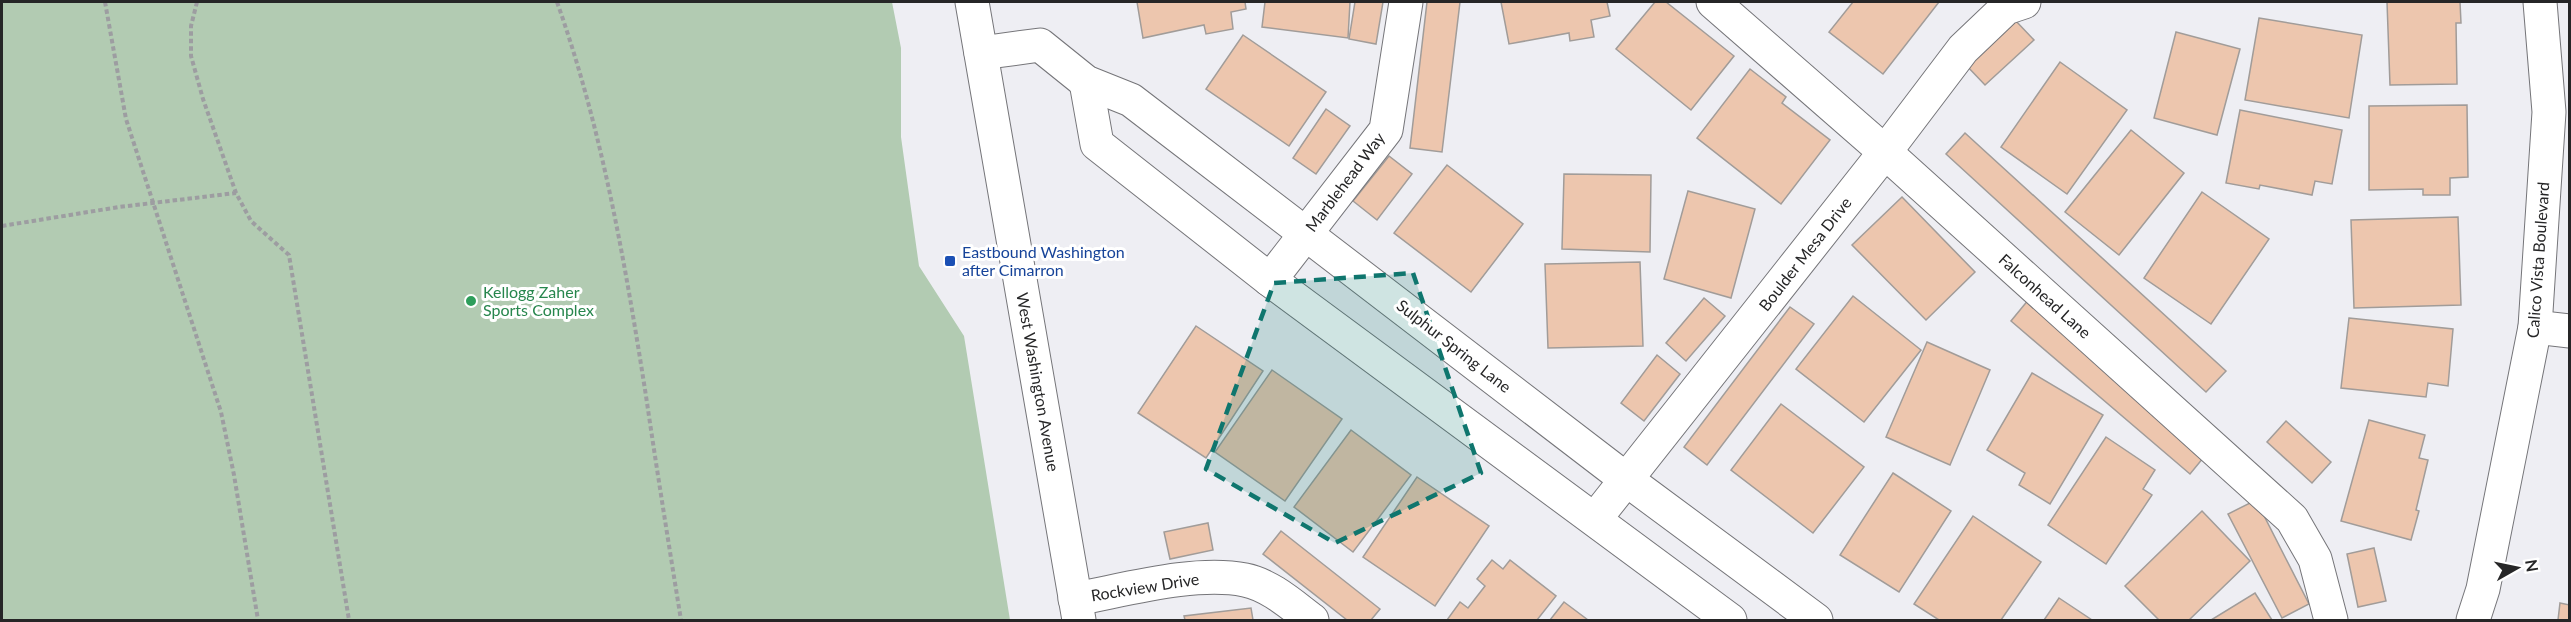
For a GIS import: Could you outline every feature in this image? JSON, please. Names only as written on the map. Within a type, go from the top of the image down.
[{"type":"street","name":"West Washington Avenue","points":[[972,2],[1077,610]]},
{"type":"street","name":"Marblehead Way","points":[[1270,280],[1386,130],[1406,2]]},
{"type":"street","name":"Falconhead Lane","points":[[1713,2],[1885,152],[2292,519],[2315,560],[2331,621]]},
{"type":"street","name":"Boulder Mesa Drive","points":[[1595,519],[1885,152],[1963,49],[2006,8],[2024,2]]},
{"type":"street","name":"Calico Vista Boulevard","points":[[2473,621],[2483,589],[2535,327],[2549,112],[2540,2]]},
{"type":"street","name":"Sulphur Spring Lane","points":[[981,53],[1040,45],[1086,82],[1131,100],[1627,480],[1816,621]]},
{"type":"street","points":[[1086,82],[1097,144],[1270,280],[1730,621]]},
{"type":"street","points":[[2535,327],[2570,330]]},
{"type":"street","name":"Rockview Drive","points":[[1077,610],[1204,577],[1246,580],[1276,594],[1312,621]]},
{"type":"path","points":[[105,2],[126,119],[221,412],[234,475],[258,621]]},
{"type":"path","points":[[197,2],[191,26],[191,56],[236,194],[251,221],[289,255],[349,621]]},
{"type":"path","points":[[556,2],[572,43],[593,121],[622,248],[681,621]]},
{"type":"path","points":[[2,226],[120,207],[236,194]]},
{"type":"highlighted area","points":[[1413,273],[1481,473],[1335,543],[1206,469],[1274,283]]},
{"type":"green space","name":"Kellogg Zaher Sports Complex","points":[[2,2],[892,2],[901,48],[901,137],[919,266],[964,336],[1010,620],[2,620]]},
{"type":"building","points":[[1137,2],[1245,2],[1246,9],[1231,12],[1233,29],[1206,34],[1204,25],[1143,38]]},
{"type":"building","points":[[1265,2],[1350,2],[1348,38],[1262,27]]},
{"type":"building","points":[[1355,2],[1383,2],[1376,44],[1349,39]]},
{"type":"building","points":[[1427,2],[1460,2],[1442,152],[1410,148]]},
{"type":"building","points":[[1501,2],[1607,2],[1610,16],[1591,20],[1594,37],[1570,41],[1569,33],[1509,44]]},
{"type":"building","points":[[1655,2],[1666,2],[1734,56],[1691,110],[1616,49]]},
{"type":"building","points":[[1853,2],[1939,2],[1883,74],[1829,32]]},
{"type":"building","points":[[2387,2],[2460,2],[2461,23],[2456,23],[2457,84],[2390,85]]},
{"type":"building","points":[[2259,18],[2362,35],[2349,118],[2245,100]]},
{"type":"building","points":[[2015,20],[2034,40],[1985,85],[1966,65]]},
{"type":"building","points":[[2176,32],[2240,49],[2217,135],[2154,118]]},
{"type":"building","points":[[1243,35],[1326,92],[1289,146],[1206,89]]},
{"type":"building","points":[[2060,62],[2127,110],[2067,194],[2001,147]]},
{"type":"building","points":[[1750,69],[1786,97],[1782,103],[1830,140],[1781,204],[1697,138]]},
{"type":"building","points":[[2467,105],[2468,177],[2450,178],[2450,195],[2423,195],[2423,189],[2369,190],[2369,106]]},
{"type":"building","points":[[1326,109],[1350,126],[1316,174],[1293,158]]},
{"type":"building","points":[[2240,110],[2342,130],[2332,184],[2315,181],[2312,195],[2260,185],[2259,189],[2226,183]]},
{"type":"building","points":[[2131,130],[2184,173],[2119,255],[2065,212]]},
{"type":"building","points":[[1965,133],[2226,371],[2206,392],[1946,154]]},
{"type":"building","points":[[1389,156],[1412,174],[1377,220],[1353,201]]},
{"type":"building","points":[[1447,165],[1523,224],[1471,292],[1394,233]]},
{"type":"building","points":[[1564,174],[1651,175],[1650,252],[1562,249]]},
{"type":"building","points":[[1688,191],[1755,209],[1731,298],[1664,279]]},
{"type":"building","points":[[2202,192],[2269,239],[2211,324],[2144,278]]},
{"type":"building","points":[[1902,197],[1975,272],[1926,320],[1852,245]]},
{"type":"building","points":[[2458,217],[2461,305],[2354,308],[2351,220]]},
{"type":"building","points":[[1640,262],[1643,346],[1548,348],[1545,264]]},
{"type":"building","points":[[1853,296],[1921,350],[1864,422],[1796,369]]},
{"type":"building","points":[[1704,298],[1725,316],[1686,361],[1666,343]]},
{"type":"building","points":[[2029,299],[2208,452],[2190,474],[2011,321]]},
{"type":"building","points":[[1790,307],[1814,324],[1707,465],[1684,447]]},
{"type":"building","points":[[2349,318],[2453,329],[2448,386],[2428,383],[2426,397],[2341,388]]},
{"type":"building","points":[[1196,326],[1263,371],[1206,458],[1138,413]]},
{"type":"building","points":[[1927,342],[1990,370],[1950,465],[1886,437]]},
{"type":"building","points":[[1657,355],[1680,374],[1644,421],[1621,403]]},
{"type":"building","points":[[1272,370],[1342,419],[1285,501],[1215,452]]},
{"type":"building","points":[[2032,373],[2103,415],[2050,504],[2019,485],[2025,473],[1987,450]]},
{"type":"building","points":[[1781,404],[1864,467],[1813,533],[1731,470]]},
{"type":"building","points":[[2369,420],[2425,435],[2419,458],[2428,460],[2411,540],[2341,521]]},
{"type":"building","points":[[2286,421],[2331,462],[2312,483],[2267,442]]},
{"type":"building","points":[[1351,430],[1411,475],[1353,552],[1294,507]]},
{"type":"building","points":[[2106,437],[2155,470],[2143,489],[2152,495],[2106,564],[2048,525]]},
{"type":"building","points":[[1893,473],[1951,511],[1899,592],[1840,555]]},
{"type":"building","points":[[1417,477],[1489,526],[1435,606],[1363,557]]},
{"type":"building","points":[[2256,500],[2309,604],[2282,618],[2228,514]]},
{"type":"building","points":[[2202,511],[2250,561],[2189,620],[2159,620],[2125,586]]},
{"type":"building","points":[[1973,516],[2041,562],[2001,620],[1939,620],[1914,604]]},
{"type":"building","points":[[1208,523],[1213,550],[1170,559],[1164,532]]},
{"type":"building","points":[[1281,531],[1380,609],[1371,620],[1347,620],[1263,554]]},
{"type":"building","points":[[2374,548],[2386,601],[2358,607],[2347,554]]},
{"type":"building","points":[[1492,560],[1503,569],[1510,560],[1556,596],[1537,620],[1447,620],[1460,602],[1468,608],[1485,586],[1477,579]]},
{"type":"building","points":[[2255,593],[2272,620],[2211,620]]},
{"type":"building","points":[[2059,598],[2092,620],[2044,620]]},
{"type":"building","points":[[1564,602],[1588,620],[1550,620]]},
{"type":"building","points":[[2560,603],[2570,605],[2570,620],[2558,620]]},
{"type":"building","points":[[1251,608],[1253,620],[1185,620],[1184,616]]},
{"type":"place","name":"Eastbound Washington after Cimarron","points":[[950,261]]},
{"type":"place","name":"Kellogg Zaher Sports Complex","points":[[471,301]]}]
